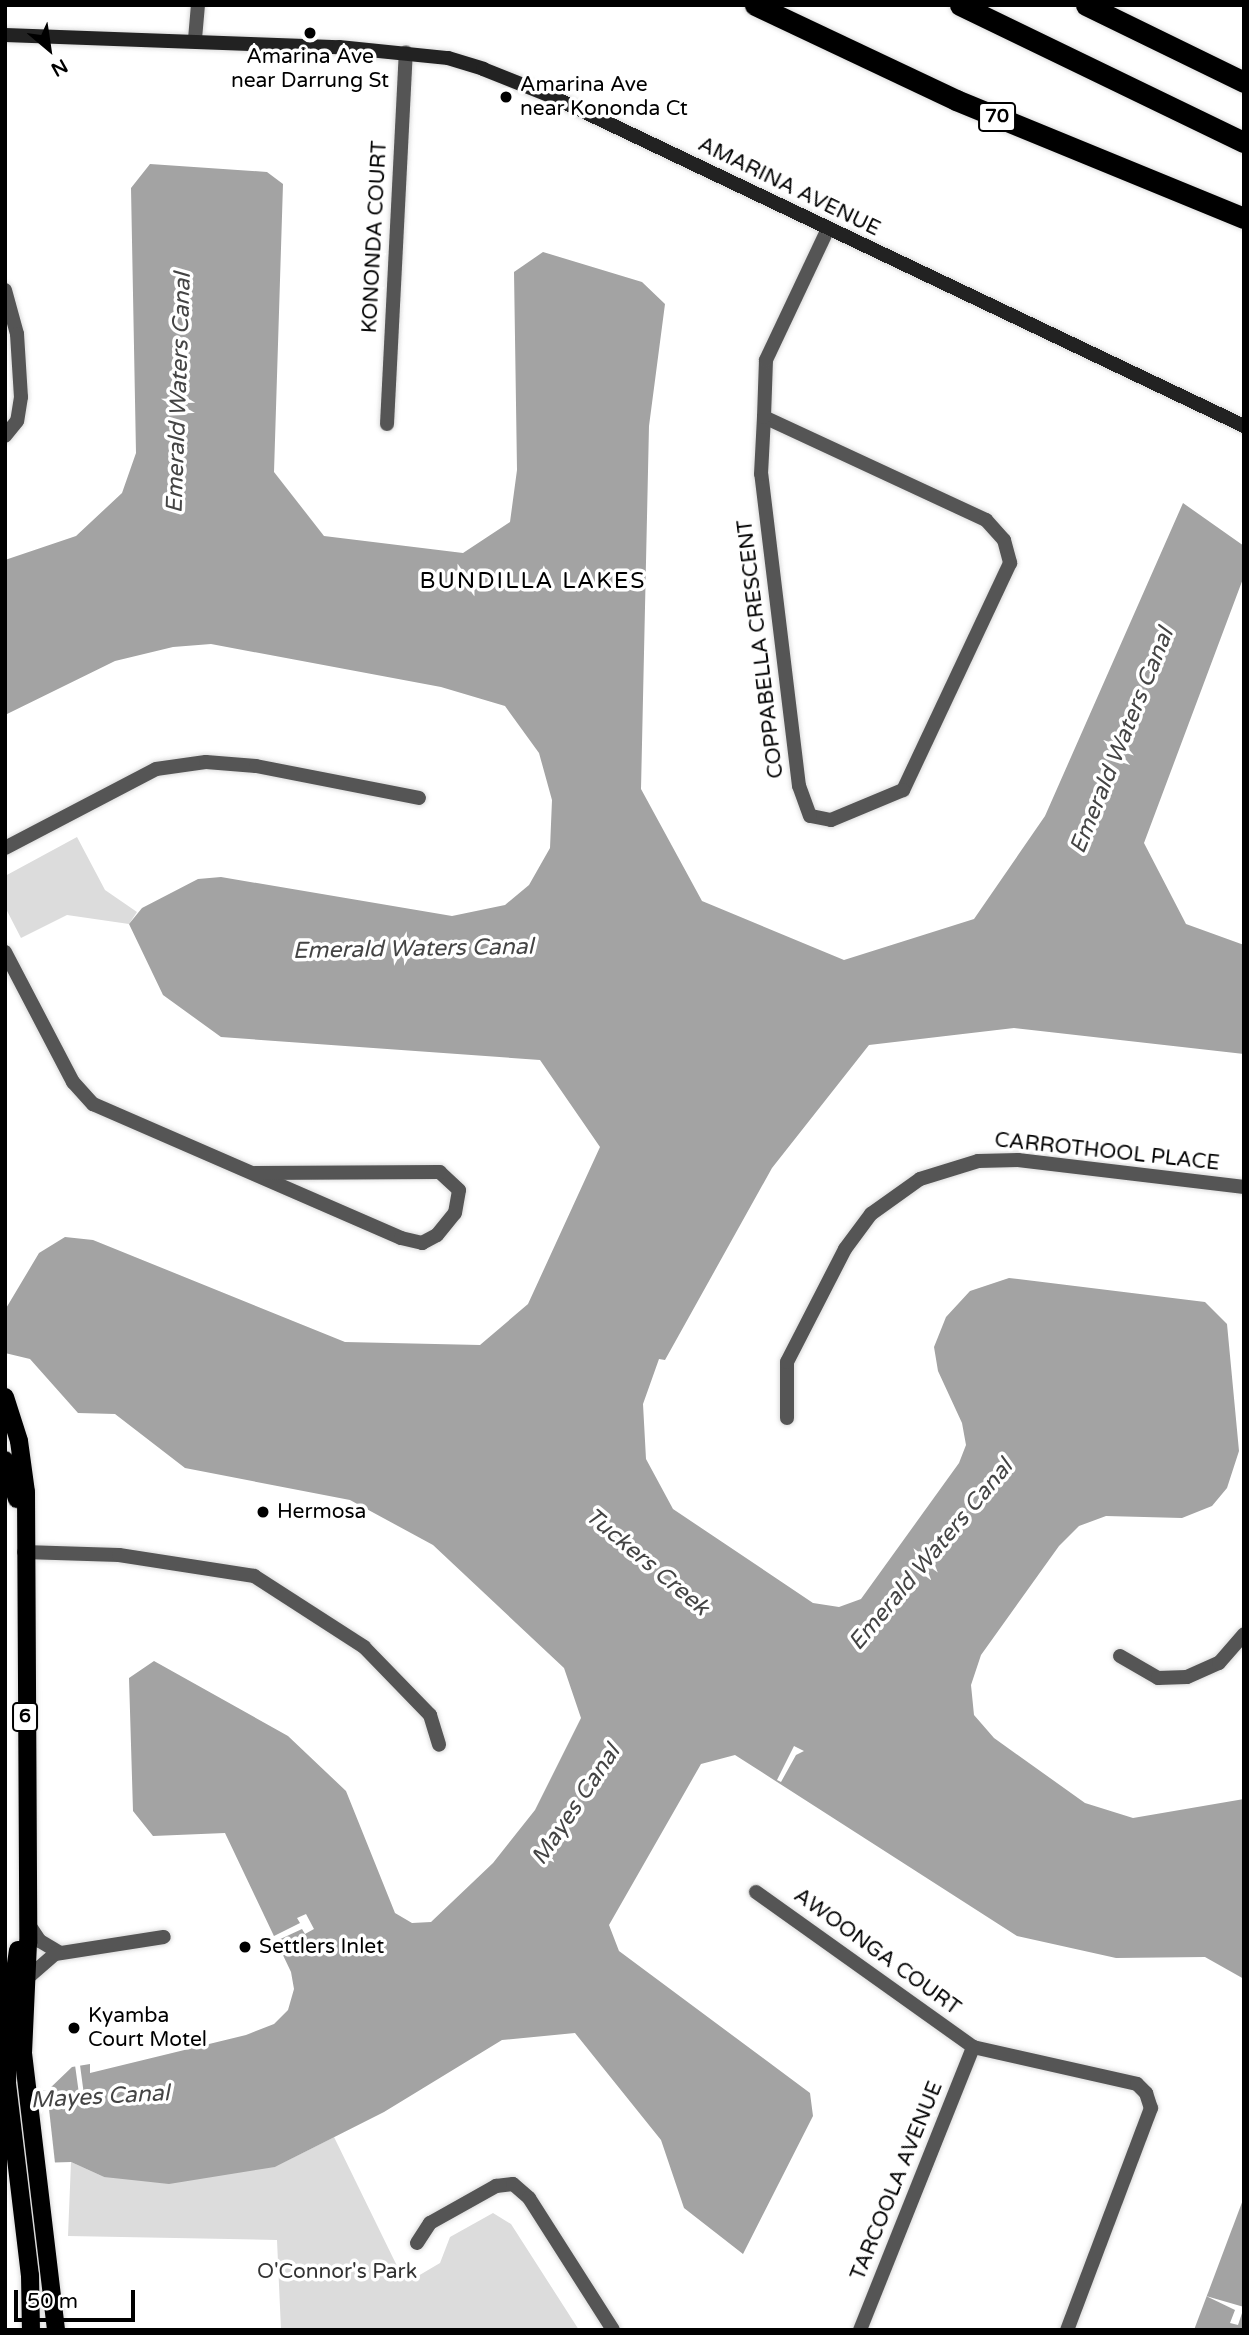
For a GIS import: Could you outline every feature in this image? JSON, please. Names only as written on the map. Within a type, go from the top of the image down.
[{"type":"highway","name":"70","points":[[755,5],[956,100],[1244,218]]},
{"type":"highway","points":[[960,5],[1244,142]]},
{"type":"highway","points":[[1086,5],[1244,82]]},
{"type":"main road","name":"6","points":[[5,1398],[8,1424],[26,1492],[23,1527],[26,1915],[11,1991],[16,2083],[15,2164],[30,2275],[31,2330]]},
{"type":"main road","name":"6","points":[[5,1460],[23,1527]]},
{"type":"main road","points":[[26,1915],[25,1979],[16,2083],[34,2164],[56,2330]]},
{"type":"street","points":[[195,39],[198,5]]},
{"type":"street","name":"AMARINA AVENUE","points":[[5,35],[195,39],[406,52],[483,69],[551,96],[1244,426]]},
{"type":"street","name":"KONONDA COURT","points":[[387,424],[406,52]]},
{"type":"street","name":"COPPABELLA CRESCENT","points":[[764,417],[986,520],[1004,540],[1010,563],[903,790],[831,820],[810,816],[799,786],[761,474],[766,360],[828,229]]},
{"type":"street","points":[[5,290],[16,334],[21,397],[17,421],[5,436]]},
{"type":"street","points":[[5,848],[156,769],[206,762],[256,766],[419,798]]},
{"type":"street","points":[[5,952],[73,1082],[93,1104],[255,1172],[401,1238],[422,1243],[437,1235],[455,1213],[459,1189],[440,1172],[255,1172]]},
{"type":"street","name":"CARROTHOOL PLACE","points":[[787,1418],[787,1362],[845,1249],[871,1214],[920,1179],[978,1161],[1018,1160],[1244,1187]]},
{"type":"street","points":[[24,1552],[120,1555],[254,1576],[364,1647],[430,1715],[439,1745]]},
{"type":"street","points":[[1120,1656],[1158,1678],[1187,1676],[1219,1662],[1244,1634]]},
{"type":"street","name":"AWOONGA COURT","points":[[756,1892],[973,2047]]},
{"type":"street","points":[[26,1915],[40,1941],[61,1953]]},
{"type":"street","points":[[25,1979],[41,1963],[61,1953],[164,1937]]},
{"type":"street","points":[[973,2047],[1137,2084],[1146,2093],[1151,2108],[1067,2330]]},
{"type":"street","name":"TARCOOLA AVENUE","points":[[860,2330],[973,2047]]},
{"type":"street","points":[[417,2242],[430,2223],[496,2186],[513,2184],[529,2198],[613,2330]]},
{"type":"green space","points":[[77,837],[105,890],[137,912],[129,924],[67,915],[21,938],[5,907],[5,876]]},
{"type":"green space","name":"O'Connor's Park","points":[[334,2137],[398,2268],[418,2276],[440,2263],[450,2237],[493,2213],[511,2224],[579,2330],[281,2330],[277,2240],[68,2236],[71,2162],[104,2177],[275,2167]]},
{"type":"water","points":[[150,164],[267,172],[283,184],[274,472],[324,536],[463,553],[510,522],[517,470],[514,272],[543,252],[642,282],[665,304],[649,426],[641,789],[702,901],[844,960],[974,919],[1045,816],[1183,503],[1244,546],[1244,576],[1144,843],[1186,924],[1244,945],[1244,1054],[1014,1028],[869,1045],[772,1168],[665,1360],[659,1359],[643,1404],[646,1459],[673,1509],[813,1603],[839,1607],[861,1599],[959,1463],[966,1445],[962,1423],[938,1371],[934,1347],[946,1317],[970,1291],[1009,1278],[1205,1302],[1227,1324],[1239,1451],[1227,1488],[1212,1506],[1182,1518],[1106,1516],[1079,1526],[1059,1546],[981,1655],[971,1685],[974,1715],[994,1738],[1085,1803],[1133,1818],[1244,1799],[1244,1979],[1205,1957],[1116,1958],[1017,1936],[735,1755],[701,1764],[609,1925],[619,1951],[810,2093],[813,2116],[743,2254],[684,2208],[661,2140],[575,2033],[502,2040],[384,2112],[275,2167],[169,2184],[104,2177],[71,2162],[5,2164],[5,2087],[47,2091],[72,2067],[90,2064],[90,2073],[246,2035],[274,2024],[288,2010],[294,1989],[291,1972],[225,1833],[153,1836],[133,1811],[129,1678],[154,1661],[288,1736],[346,1791],[395,1913],[412,1923],[431,1922],[493,1863],[535,1810],[581,1718],[564,1668],[433,1545],[350,1500],[185,1468],[115,1414],[78,1413],[30,1359],[5,1353],[5,1310],[39,1253],[65,1237],[93,1240],[345,1342],[480,1345],[528,1304],[600,1147],[540,1060],[221,1037],[163,995],[129,924],[142,908],[198,879],[221,877],[452,916],[505,905],[529,885],[550,848],[552,800],[539,753],[505,706],[441,687],[211,644],[173,647],[115,661],[5,715],[5,560],[76,536],[122,493],[136,453],[131,188]]},
{"type":"water","points":[[1244,2197],[1244,2330],[1194,2330]]},
{"type":"pier","points":[[794,1746],[804,1751],[796,1755],[781,1782],[777,1780]]},
{"type":"pier","points":[[306,1914],[314,1929],[305,1934],[302,1929],[274,1942],[272,1937],[300,1923],[297,1918]]},
{"type":"pier","points":[[75,2065],[80,2065],[84,2095],[89,2095],[90,2101],[75,2103],[74,2095],[79,2094]]},
{"type":"pier","points":[[5,2087],[47,2091],[55,2163],[5,2164]]},
{"type":"pier","points":[[1206,2296],[1244,2307],[1238,2325],[1230,2323],[1235,2310]]},
{"type":"place","name":"Amarina Ave near Darrung St","points":[[310,33]]},
{"type":"place","name":"Amarina Ave near Kononda Ct","points":[[506,97]]},
{"type":"place","name":"Hermosa","points":[[263,1512]]},
{"type":"place","name":"Settlers Inlet","points":[[245,1947]]},
{"type":"place","name":"Kyamba Court Motel","points":[[74,2028]]},
{"type":"district","name":"BUNDILLA LAKES","points":[[533,581]]},
{"type":"water label","name":"Emerald Waters Canal","points":[[179,393]]},
{"type":"water label","name":"Emerald Waters Canal","points":[[1122,741]]},
{"type":"water label","name":"Emerald Waters Canal","points":[[413,949]]},
{"type":"water label","name":"Emerald Waters Canal","points":[[931,1555]]},
{"type":"water label","name":"Tuckers Creek","points":[[647,1562]]},
{"type":"water label","name":"Mayes Canal","points":[[576,1805]]},
{"type":"water label","name":"Mayes Canal","points":[[100,2097]]}]
